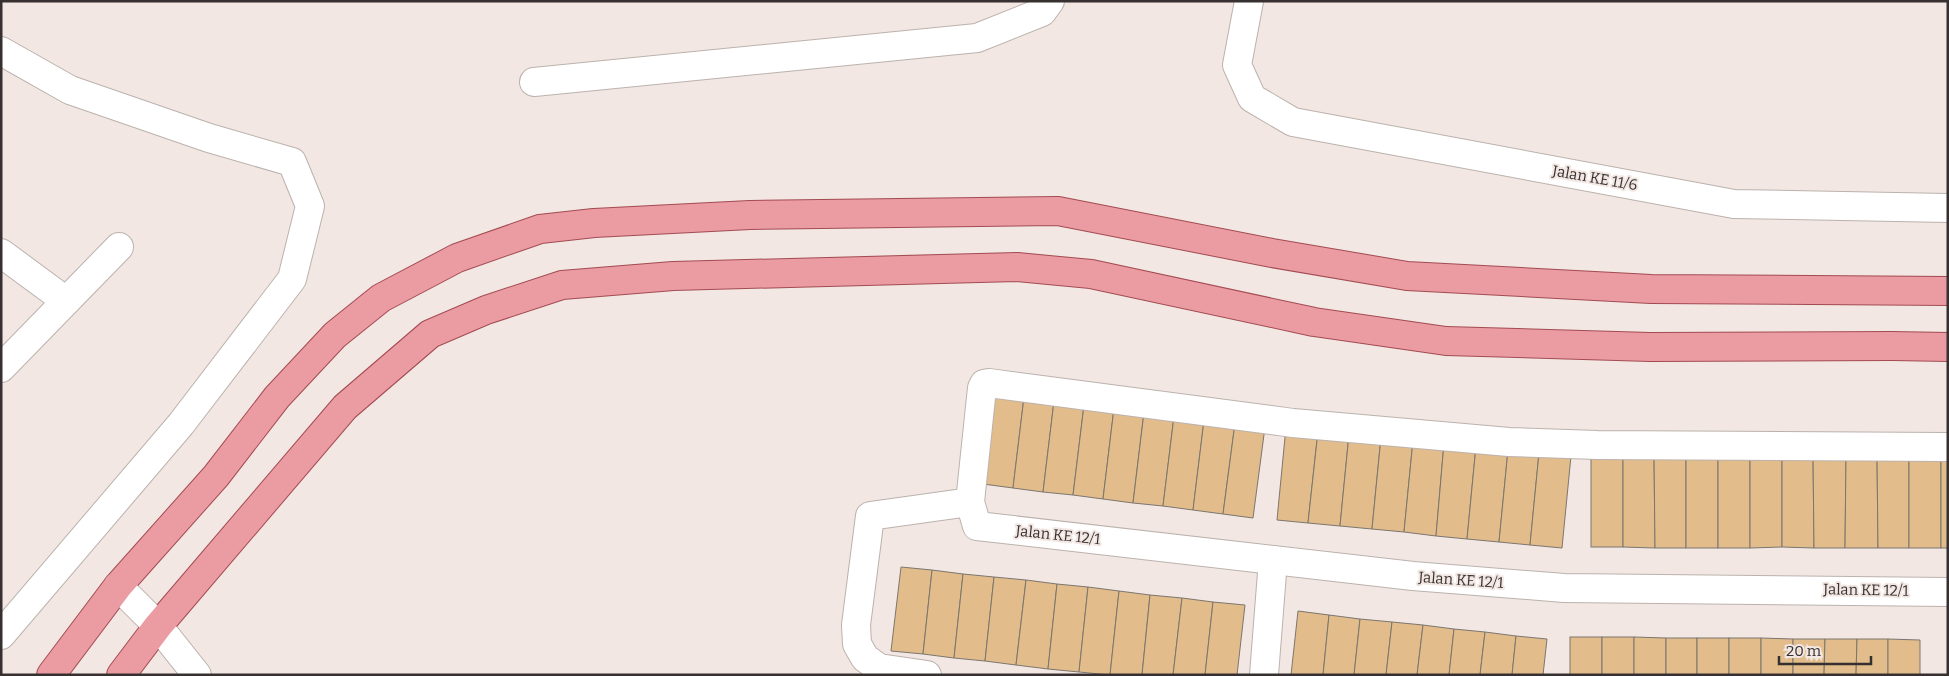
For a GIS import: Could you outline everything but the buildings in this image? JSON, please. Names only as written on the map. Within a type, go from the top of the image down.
[{"type":"main road","points":[[51,675],[118,586],[216,476],[277,396],[335,335],[381,298],[457,258],[540,229],[594,223],[750,215],[1058,210],[1272,253],[1407,276],[1651,290],[1948,291]]},
{"type":"main road","points":[[121,675],[158,626],[345,407],[430,334],[486,310],[562,285],[673,276],[1016,267],[1091,274],[1314,322],[1446,342],[1650,347],[1892,346],[1948,348]]},
{"type":"street","points":[[534,82],[978,38],[1042,12],[1050,1]]},
{"type":"street","name":"Jalan KE 11/6","points":[[1249,1],[1237,65],[1252,98],[1293,122],[1734,204],[1948,208]]},
{"type":"street","points":[[1,51],[70,90],[208,138],[292,162],[310,206],[292,279],[181,424],[1,635]]},
{"type":"street","points":[[1,368],[119,247]]},
{"type":"street","points":[[1,253],[66,301]]},
{"type":"street","points":[[973,514],[982,388],[984,384],[989,383],[1293,423],[1509,442],[1597,445],[1948,447]]},
{"type":"street","name":"Jalan KE 12/1","points":[[927,675],[879,668],[865,658],[857,644],[856,626],[870,516],[973,514],[1273,560],[1413,576],[1564,588],[1948,592]]},
{"type":"street","points":[[1264,675],[1273,560]]},
{"type":"street","points":[[118,586],[158,626],[197,675]]}]
